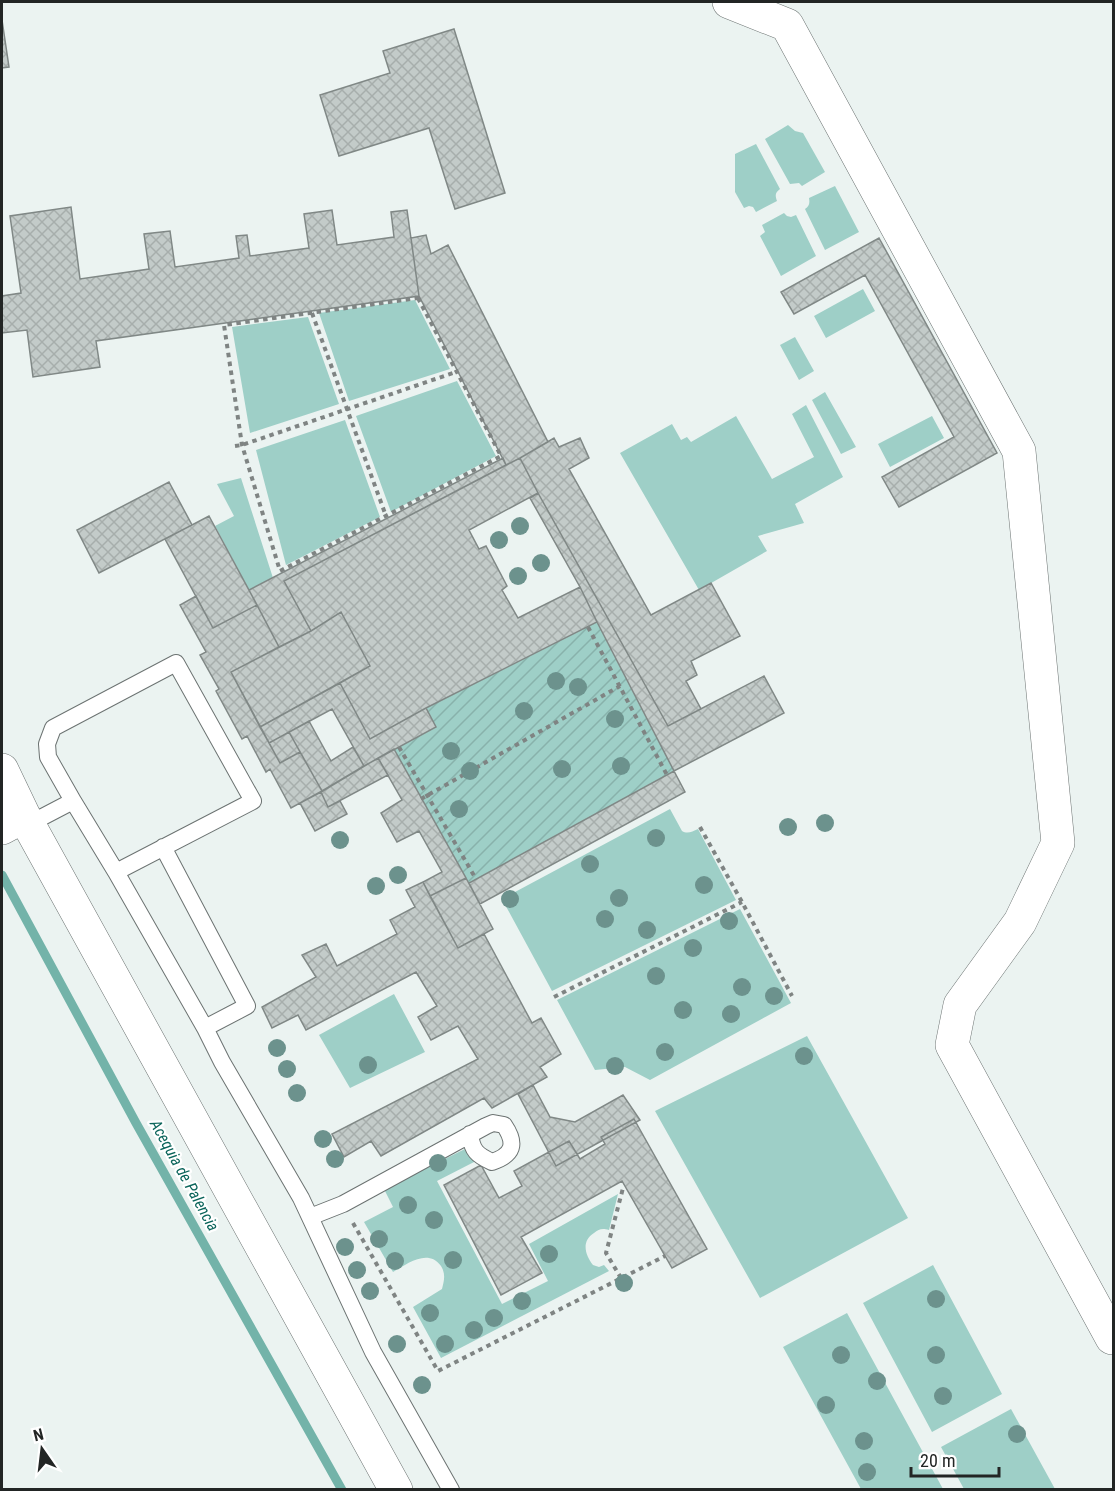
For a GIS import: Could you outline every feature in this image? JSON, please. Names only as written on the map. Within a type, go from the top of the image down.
[{"type":"street","points":[[729,2],[787,25],[1019,451],[1058,843],[1020,922],[960,1005],[952,1045],[1112,1338]]},
{"type":"street","points":[[2,770],[18,823],[396,1490]]},
{"type":"lane","points":[[116,872],[253,801],[176,663],[53,728],[47,744],[48,757],[301,1198],[374,1352],[451,1490]]},
{"type":"lane","points":[[18,823],[73,801]]},
{"type":"lane","points":[[163,847],[247,1006],[205,1028]]},
{"type":"lane","points":[[309,1217],[343,1204],[470,1134]]},
{"type":"path","points":[[417,298],[456,372],[501,456],[280,571],[242,445],[224,325],[417,298]]},
{"type":"path","points":[[312,313],[386,516]]},
{"type":"path","points":[[235,446],[456,372]]},
{"type":"path","points":[[588,627],[667,775]]},
{"type":"path","points":[[421,799],[620,687]]},
{"type":"path","points":[[399,747],[476,879]]},
{"type":"path","points":[[700,827],[792,996]]},
{"type":"path","points":[[554,997],[742,902]]},
{"type":"path","points":[[621,1278],[606,1252],[623,1188]]},
{"type":"path","points":[[343,1204],[438,1371],[665,1256]]},
{"type":"green space","points":[[788,125],[795,131],[803,133],[825,172],[802,186],[799,183],[790,184],[765,139]]},
{"type":"green space","points":[[756,144],[780,189],[776,194],[777,201],[756,212],[753,207],[744,208],[735,192],[735,154]]},
{"type":"green space","points":[[835,186],[859,232],[825,250],[805,209],[809,205],[809,198]]},
{"type":"green space","points":[[784,213],[791,217],[796,215],[816,256],[781,276],[760,236],[765,232],[762,225]]},
{"type":"green space","points":[[863,289],[875,311],[826,338],[814,316]]},
{"type":"green space","points":[[415,300],[450,369],[349,401],[319,313]]},
{"type":"green space","points":[[308,317],[339,404],[250,433],[232,327]]},
{"type":"green space","points":[[795,337],[814,371],[799,380],[780,345]]},
{"type":"green space","points":[[457,381],[496,456],[391,512],[356,416]]},
{"type":"green space","points":[[825,392],[856,447],[841,454],[812,400]]},
{"type":"green space","points":[[806,405],[843,477],[795,504],[804,523],[758,536],[767,551],[699,590],[620,453],[672,424],[681,440],[687,437],[691,442],[736,416],[772,479],[814,457],[792,414]]},
{"type":"green space","points":[[932,416],[944,438],[890,467],[878,444]]},
{"type":"green space","points":[[345,420],[380,517],[286,565],[256,450]]},
{"type":"green space","points":[[241,478],[273,578],[249,590],[215,526],[234,516],[217,484]]},
{"type":"green space","points":[[597,622],[674,771],[469,883],[394,749],[426,708]]},
{"type":"green space","points":[[670,809],[682,831],[690,832],[698,829],[736,900],[552,991],[502,899]]},
{"type":"green space","points":[[740,909],[791,1003],[650,1080],[625,1067],[595,1070],[557,1000]]},
{"type":"green space","points":[[394,994],[425,1052],[350,1088],[319,1035]]},
{"type":"green space","points":[[807,1036],[908,1218],[760,1298],[655,1111]]},
{"type":"green space","points":[[467,1148],[476,1161],[437,1181],[502,1304],[548,1281],[529,1244],[618,1194],[609,1230],[597,1231],[590,1236],[586,1244],[586,1253],[593,1265],[599,1267],[604,1265],[609,1271],[441,1358],[413,1307],[442,1289],[443,1269],[436,1261],[424,1258],[417,1259],[393,1272],[364,1222],[393,1207],[384,1189]]},
{"type":"green space","points":[[933,1265],[1002,1394],[932,1432],[863,1303]]},
{"type":"green space","points":[[847,1313],[943,1489],[861,1489],[783,1347]]},
{"type":"green space","points":[[1011,1409],[1055,1489],[964,1489],[941,1447]]},
{"type":"building","points":[[2,20],[9,67],[2,68]]},
{"type":"building","points":[[454,29],[505,193],[455,209],[429,128],[339,156],[320,95],[390,73],[383,51]]},
{"type":"building","points":[[71,207],[80,279],[149,269],[144,234],[170,231],[175,267],[239,258],[236,236],[247,235],[250,256],[309,248],[304,214],[332,210],[337,245],[394,237],[391,212],[407,210],[419,296],[96,341],[100,367],[33,377],[27,330],[2,333],[2,296],[21,293],[10,216]]},
{"type":"building","points":[[426,235],[431,254],[448,245],[548,442],[506,465],[419,296],[411,238]]},
{"type":"building","points":[[879,238],[997,453],[899,507],[882,477],[954,437],[865,275],[794,314],[781,292]]},
{"type":"building","points":[[554,438],[559,447],[580,438],[589,458],[569,469],[651,615],[711,583],[740,636],[691,661],[697,675],[686,681],[701,709],[668,726],[520,458]]},
{"type":"building","points":[[503,458],[506,465],[284,581],[311,631],[279,647],[249,590]]},
{"type":"building","points":[[520,458],[538,493],[469,530],[479,549],[486,546],[507,586],[502,590],[518,618],[580,587],[597,622],[426,708],[370,739],[340,683],[370,666],[341,612],[311,631],[284,581]]},
{"type":"building","points":[[169,482],[192,525],[99,573],[77,530]]},
{"type":"building","points":[[538,493],[668,726],[764,676],[784,713],[674,771],[580,587],[530,498]]},
{"type":"building","points":[[209,516],[257,605],[213,628],[165,539]]},
{"type":"building","points":[[196,596],[213,628],[257,605],[279,647],[231,672],[280,763],[300,752],[322,791],[291,808],[270,769],[266,772],[247,736],[242,739],[216,691],[219,689],[200,655],[206,652],[180,605]]},
{"type":"building","points":[[341,612],[370,666],[260,727],[231,672],[311,631]]},
{"type":"building","points":[[340,683],[370,739],[426,708],[436,727],[364,766],[332,709],[269,743],[260,727]]},
{"type":"building","points":[[309,721],[331,761],[353,747],[364,766],[322,791],[289,732]]},
{"type":"building","points":[[289,732],[300,752],[280,763],[269,743]]},
{"type":"building","points":[[394,749],[466,878],[430,896],[423,882],[442,872],[419,831],[397,842],[381,813],[402,800],[378,758]]},
{"type":"building","points":[[378,758],[388,775],[328,807],[321,792]]},
{"type":"building","points":[[674,771],[685,792],[480,904],[469,883]]},
{"type":"building","points":[[321,792],[328,807],[340,801],[347,814],[315,831],[300,803]]},
{"type":"building","points":[[466,878],[493,929],[458,948],[430,896]]},
{"type":"building","points":[[423,882],[458,948],[484,934],[532,1023],[541,1018],[561,1054],[540,1067],[547,1077],[492,1108],[484,1098],[381,1156],[371,1141],[344,1157],[332,1134],[478,1059],[458,1026],[431,1040],[418,1017],[437,1006],[416,972],[306,1030],[298,1015],[272,1028],[262,1007],[316,977],[302,955],[326,944],[337,966],[397,934],[390,920],[415,907],[406,890]]},
{"type":"building","points":[[533,1085],[550,1117],[575,1122],[623,1095],[640,1120],[556,1166],[518,1094]]},
{"type":"building","points":[[634,1119],[707,1249],[672,1268],[622,1181],[521,1237],[542,1273],[501,1295],[444,1185],[481,1165],[499,1198],[522,1186],[514,1171],[569,1141],[580,1159],[605,1144],[601,1137]]},
{"type":"waterway","name":"Acequia de Palencia","points":[[2,875],[136,1123],[342,1490]]}]
